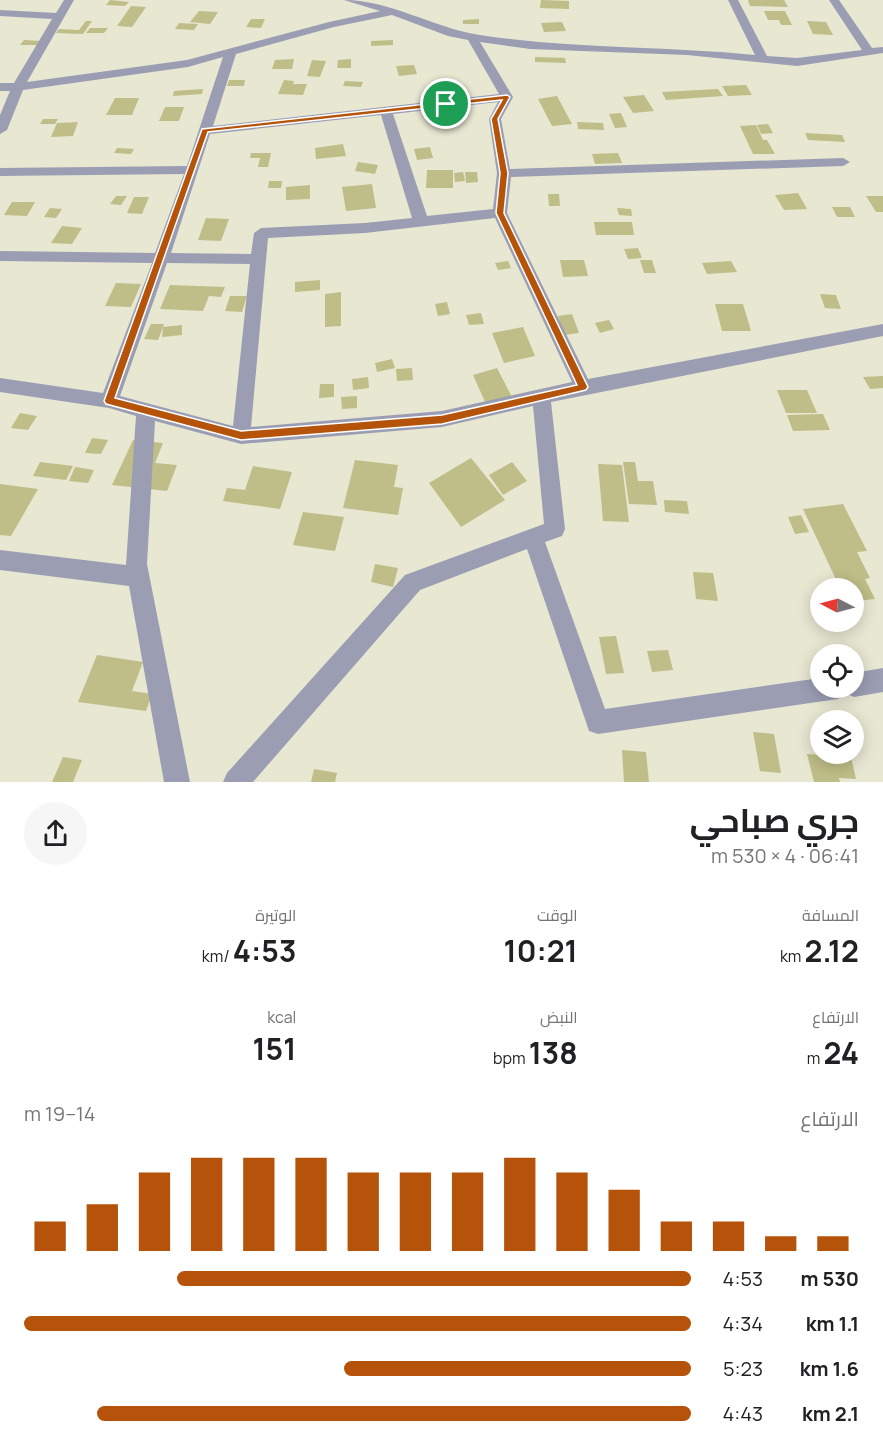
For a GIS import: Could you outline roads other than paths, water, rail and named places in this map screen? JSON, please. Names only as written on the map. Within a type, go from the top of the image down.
[{"type":"street","points":[[0,130],[18,87],[69,0]]},
{"type":"street","points":[[349,0],[393,12],[452,34],[530,46],[687,52],[797,62],[883,50]]},
{"type":"street","points":[[733,0],[763,59]]},
{"type":"street","points":[[834,0],[869,52]]},
{"type":"street","points":[[0,87],[18,87],[188,63],[333,24],[393,12]]},
{"type":"street","points":[[0,13],[58,16]]},
{"type":"street","points":[[472,37],[507,97]]},
{"type":"street","points":[[109,401],[192,170],[231,51]]},
{"type":"street","points":[[205,131],[507,97]]},
{"type":"street","points":[[507,97],[495,119],[504,173],[500,213],[583,387]]},
{"type":"street","points":[[386,111],[422,222]]},
{"type":"street","points":[[504,173],[843,162]]},
{"type":"street","points":[[0,172],[192,170]]},
{"type":"street","points":[[241,436],[261,232],[365,228],[500,213]]},
{"type":"street","points":[[0,256],[258,259]]},
{"type":"street","points":[[0,385],[109,401],[241,436],[442,419],[583,387],[883,330]]},
{"type":"street","points":[[236,782],[413,582],[555,529],[542,397]]},
{"type":"street","points":[[146,410],[136,564],[177,782]]},
{"type":"street","points":[[533,537],[598,722],[810,691]]},
{"type":"street","points":[[0,560],[138,577]]},
{"type":"street","points":[[864,683],[883,680]]}]
